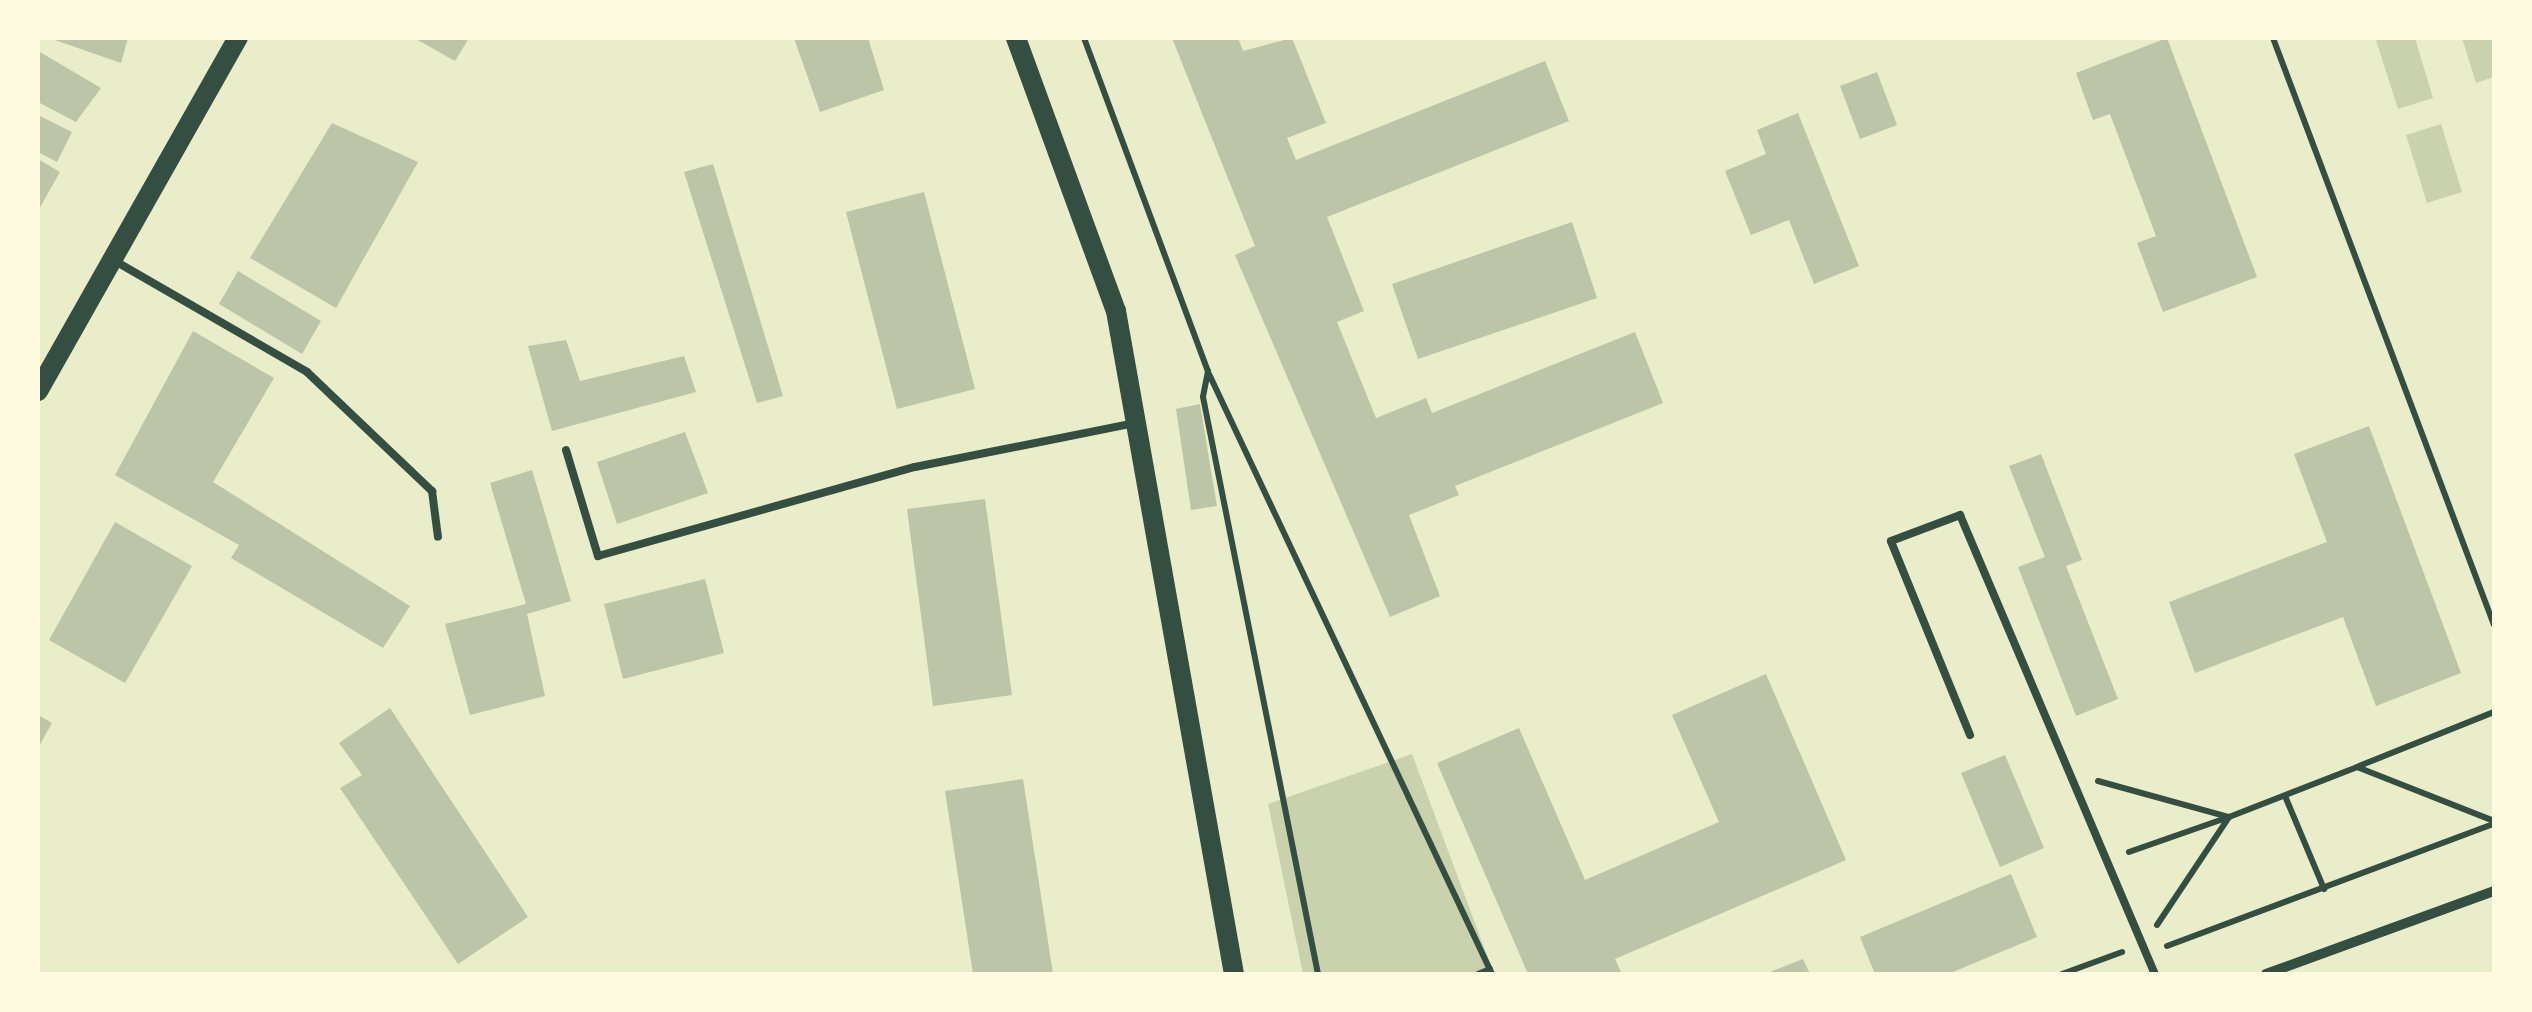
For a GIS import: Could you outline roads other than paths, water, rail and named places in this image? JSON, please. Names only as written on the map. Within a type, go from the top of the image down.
[{"type":"main road","points":[[38,390],[238,38]]},
{"type":"main road","points":[[1016,38],[1116,310],[1140,422],[1234,974]]},
{"type":"street","points":[[2266,974],[2494,891]]},
{"type":"lane","points":[[111,259],[307,372],[432,492],[438,537]]},
{"type":"lane","points":[[566,450],[598,556],[915,468],[1140,422]]},
{"type":"lane","points":[[1970,735],[1891,541],[1960,515],[2154,974]]}]
